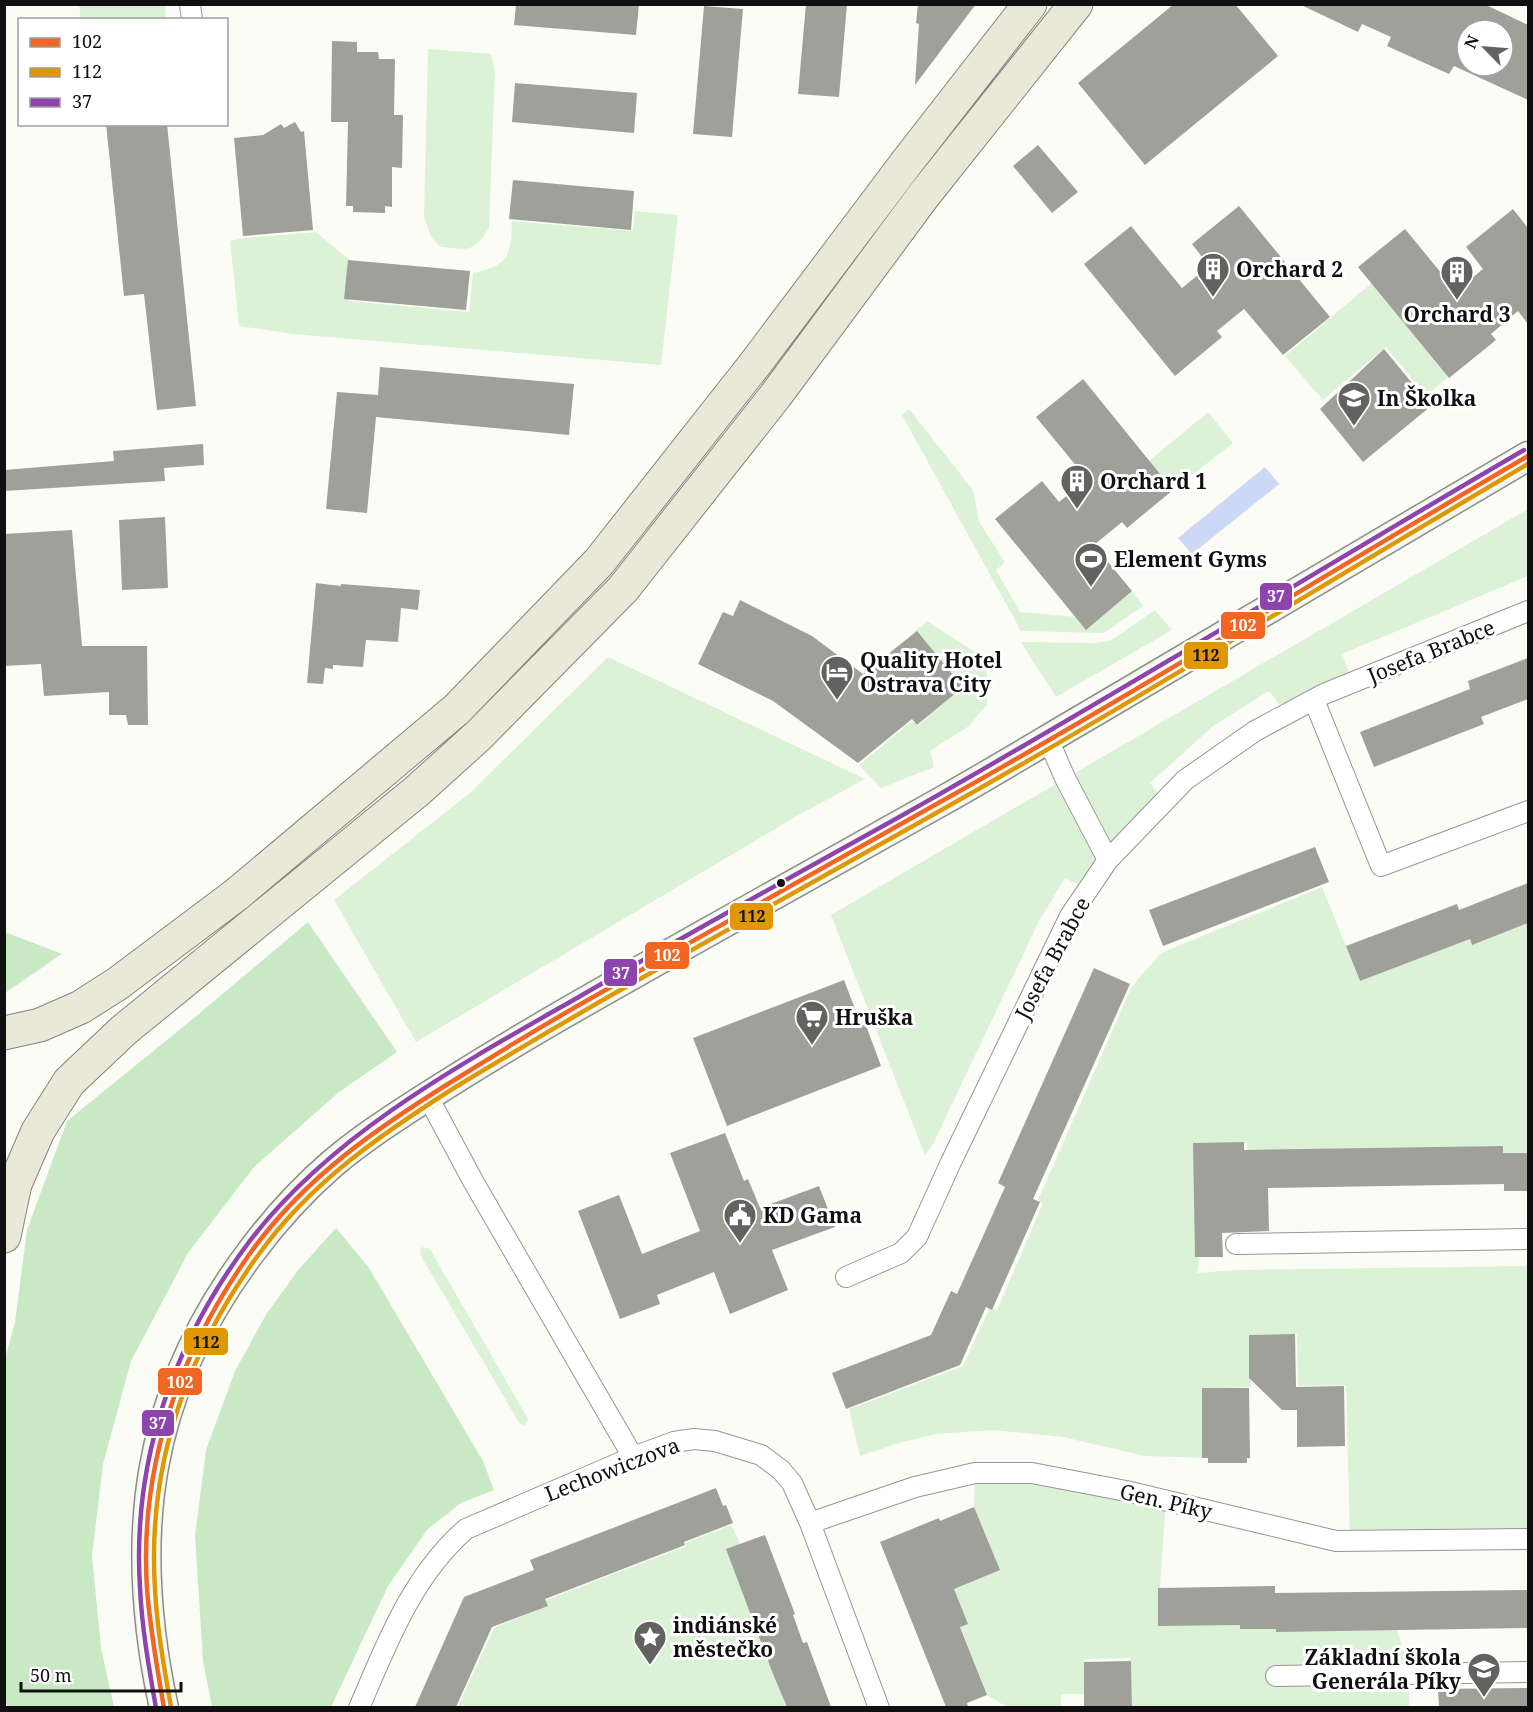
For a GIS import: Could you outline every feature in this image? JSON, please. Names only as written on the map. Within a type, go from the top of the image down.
[{"type":"highway","points":[[4,1033],[40,1025],[81,1007],[117,984],[237,894],[457,709],[599,562],[755,364],[907,162],[1030,4]]},
{"type":"highway","points":[[4,1236],[15,1184],[38,1131],[69,1082],[124,1030],[417,791],[478,736],[623,589],[776,395],[924,195],[1076,4]]},
{"type":"street","points":[[164,1707],[147,1611],[145,1536],[159,1440],[179,1379],[193,1346],[225,1289],[251,1252],[303,1191],[329,1166],[362,1139],[477,1064],[696,938],[958,792],[1528,456]]},
{"type":"street","name":"Josefa Brabce","points":[[846,1277],[901,1253],[917,1237],[1070,916],[1108,860],[1185,780],[1255,731],[1314,700],[1528,611]]},
{"type":"street","points":[[1314,700],[1381,866],[1528,811]]},
{"type":"street","points":[[1048,739],[1065,778],[1108,860]]},
{"type":"street","points":[[428,1096],[473,1181],[633,1457]]},
{"type":"street","points":[[1236,1244],[1528,1239]]},
{"type":"street","name":"Lechowiczova","points":[[360,1707],[401,1613],[424,1575],[446,1546],[466,1529],[633,1457],[674,1442],[694,1439],[715,1440],[761,1455],[781,1470],[792,1483],[810,1523],[879,1707]]},
{"type":"street","name":"Gen. Píky","points":[[810,1523],[915,1487],[975,1473],[1032,1473],[1141,1495],[1336,1540],[1528,1539]]},
{"type":"street","points":[[1276,1676],[1528,1672]]},
{"type":"green space","points":[[79,5],[165,5],[166,18],[81,18]]},
{"type":"green space","points":[[428,49],[491,54],[495,71],[489,228],[479,242],[464,249],[441,247],[431,237],[424,217]]},
{"type":"green space","points":[[635,211],[678,215],[661,365],[293,334],[239,326],[230,241],[316,232],[352,262],[349,301],[469,312],[473,273],[494,267],[506,257],[511,242],[512,221],[633,231]]},
{"type":"green space","points":[[1372,283],[1448,377],[1426,396],[1386,347],[1323,400],[1285,356]]},
{"type":"green space","points":[[909,409],[973,490],[979,522],[1005,562],[996,570],[1020,612],[1076,617],[1086,629],[1132,591],[1143,606],[1104,633],[1021,631],[902,415]]},
{"type":"green space","points":[[1208,412],[1233,443],[1173,490],[1149,461]]},
{"type":"green space","points":[[1528,509],[1528,576],[1342,654],[1353,683],[1286,714],[1269,691],[1213,726],[1150,783],[1164,802],[1088,889],[1065,878],[1039,921],[933,1144],[925,1155],[831,915]]},
{"type":"green space","points":[[1155,610],[1172,630],[1056,697],[1021,642],[1095,643],[1110,641]]},
{"type":"green space","points":[[927,621],[978,654],[987,673],[987,704],[969,726],[930,751],[934,767],[881,788],[859,765],[912,721],[918,726],[960,688],[914,632]]},
{"type":"green space","points":[[608,657],[865,779],[797,816],[416,1042],[334,900],[470,793]]},
{"type":"green space","points":[[1322,887],[1360,981],[1470,939],[1472,944],[1528,923],[1528,1153],[1503,1153],[1503,1146],[1387,1149],[1248,1167],[1247,1143],[1198,1145],[1199,1259],[1197,1273],[1237,1270],[1528,1266],[1528,1539],[1350,1541],[1346,1385],[1298,1386],[1297,1334],[1249,1335],[1251,1387],[1204,1389],[1206,1458],[1145,1456],[1063,1437],[993,1430],[936,1434],[860,1456],[849,1409],[963,1366],[990,1307],[997,1310],[1043,1203],[1038,1200],[1132,986],[1161,953]]},
{"type":"green space","points":[[308,922],[397,1052],[339,1092],[254,1167],[188,1253],[131,1361],[103,1464],[92,1556],[101,1648],[114,1707],[5,1707],[5,1359],[15,1322],[27,1230],[67,1121]]},
{"type":"green space","points":[[5,932],[62,954],[5,993]]},
{"type":"green space","points":[[336,1228],[369,1268],[483,1461],[494,1490],[461,1503],[427,1530],[388,1586],[331,1707],[212,1707],[203,1661],[195,1536],[206,1450],[235,1371],[267,1313],[299,1269]]},
{"type":"green space","points":[[423,1247],[430,1249],[528,1419],[525,1425],[520,1424],[421,1256],[420,1249]]},
{"type":"green space","points":[[975,1473],[1166,1501],[1160,1585],[1161,1624],[1278,1623],[1397,1629],[1410,1674],[1409,1707],[1132,1707],[1131,1658],[1084,1659],[1084,1694],[1061,1694],[1061,1707],[1007,1707],[987,1695],[945,1587],[999,1570],[974,1507]]},
{"type":"green space","points":[[731,1525],[741,1545],[727,1551],[787,1707],[457,1708],[494,1628],[547,1606],[546,1600],[686,1546],[685,1543]]},
{"type":"water","points":[[1265,467],[1279,484],[1192,554],[1178,538]]},
{"type":"building","points":[[516,4],[639,4],[636,35],[514,25]]},
{"type":"building","points":[[806,4],[847,4],[839,97],[798,94]]},
{"type":"building","points":[[918,4],[976,4],[915,85],[919,24],[916,23]]},
{"type":"building","points":[[1174,4],[1235,4],[1278,56],[1145,165],[1078,83]]},
{"type":"building","points":[[1299,4],[1484,4],[1513,18],[1455,18],[1455,66],[1449,74],[1387,46],[1391,37],[1362,24],[1358,32]]},
{"type":"building","points":[[704,6],[743,9],[732,137],[693,134]]},
{"type":"building","points":[[1515,19],[1528,25],[1528,100],[1480,78],[1515,78]]},
{"type":"building","points":[[332,41],[357,42],[357,52],[378,52],[379,59],[395,59],[394,115],[403,115],[402,168],[392,167],[392,207],[385,206],[385,213],[353,212],[353,206],[346,206],[348,122],[331,122]]},
{"type":"building","points":[[515,83],[637,93],[634,133],[512,122]]},
{"type":"building","points":[[295,122],[301,132],[304,131],[313,230],[243,236],[234,138],[263,135],[281,124],[284,128]]},
{"type":"building","points":[[106,126],[167,126],[196,406],[157,410],[144,294],[124,296]]},
{"type":"building","points":[[1038,145],[1078,192],[1052,213],[1013,166]]},
{"type":"building","points":[[513,180],[634,191],[631,230],[509,219]]},
{"type":"building","name":"Orchard 2","points":[[1239,206],[1330,317],[1283,355],[1244,309],[1217,331],[1222,337],[1175,376],[1084,264],[1131,226],[1182,288],[1209,266],[1192,244]]},
{"type":"building","name":"Orchard 3","points":[[1513,209],[1528,228],[1528,324],[1518,311],[1491,334],[1496,340],[1449,378],[1358,267],[1405,229],[1456,291],[1483,269],[1466,247]]},
{"type":"building","points":[[348,260],[470,271],[466,310],[344,299]]},
{"type":"building","points":[[1384,349],[1431,406],[1363,462],[1320,409]]},
{"type":"building","points":[[380,367],[574,384],[569,435],[376,417],[367,513],[326,509],[337,392],[378,395]]},
{"type":"building","name":"Orchard 1","points":[[1083,379],[1173,490],[1127,528],[1122,522],[1094,545],[1132,591],[1086,630],[995,519],[1042,481],[1059,502],[1087,479],[1036,417]]},
{"type":"building","points":[[203,444],[204,465],[164,468],[165,481],[4,491],[4,470],[114,461],[113,451]]},
{"type":"building","points":[[165,517],[168,588],[122,590],[119,520]]},
{"type":"building","points":[[72,530],[82,646],[147,646],[148,725],[128,725],[126,715],[109,715],[109,692],[44,696],[41,664],[4,666],[4,534]]},
{"type":"building","points":[[316,583],[420,590],[418,610],[401,608],[398,642],[366,640],[363,667],[333,665],[333,669],[325,668],[323,684],[307,683]]},
{"type":"building","points":[[740,600],[812,636],[863,674],[917,631],[963,687],[917,725],[912,719],[858,763],[773,701],[698,664],[723,612],[733,616]]},
{"type":"building","points":[[1528,658],[1528,699],[1481,717],[1484,724],[1374,767],[1360,732],[1470,689],[1468,681]]},
{"type":"building","points":[[1315,847],[1329,882],[1163,946],[1149,910]]},
{"type":"building","points":[[1528,883],[1528,923],[1472,945],[1470,939],[1360,981],[1346,946],[1457,904],[1459,910]]},
{"type":"building","points":[[1094,968],[1130,984],[1033,1199],[1040,1202],[992,1310],[986,1307],[960,1365],[846,1409],[832,1373],[931,1335],[951,1291],[957,1294],[1005,1187],[998,1183]]},
{"type":"building","points":[[844,980],[860,1022],[864,1020],[881,1066],[727,1126],[693,1038]]},
{"type":"building","points":[[725,1133],[744,1181],[748,1179],[760,1208],[819,1186],[835,1227],[772,1250],[788,1290],[730,1314],[714,1272],[657,1295],[660,1304],[620,1319],[578,1211],[619,1195],[642,1254],[700,1231],[670,1153]]},
{"type":"building","points":[[1244,1142],[1244,1150],[1503,1146],[1503,1153],[1528,1153],[1528,1191],[1504,1191],[1504,1184],[1268,1188],[1269,1231],[1222,1233],[1223,1257],[1195,1257],[1193,1143]]},
{"type":"building","points":[[1295,1334],[1296,1387],[1344,1386],[1345,1446],[1297,1447],[1297,1410],[1282,1410],[1249,1378],[1249,1335]]},
{"type":"building","points":[[1202,1388],[1249,1388],[1250,1458],[1247,1458],[1247,1463],[1208,1463],[1208,1458],[1202,1458]]},
{"type":"building","points":[[716,1488],[733,1523],[684,1542],[685,1545],[545,1599],[548,1606],[492,1627],[456,1707],[415,1707],[464,1597],[534,1570],[530,1560]]},
{"type":"building","points":[[974,1507],[1000,1570],[954,1589],[968,1624],[960,1627],[987,1695],[967,1703],[968,1707],[946,1707],[880,1542],[939,1518],[940,1521]]},
{"type":"building","points":[[765,1535],[795,1614],[793,1615],[803,1643],[807,1642],[831,1707],[787,1707],[773,1674],[726,1549]]},
{"type":"building","points":[[1275,1586],[1275,1593],[1528,1590],[1528,1628],[1276,1632],[1276,1629],[1240,1629],[1240,1625],[1158,1626],[1158,1588]]},
{"type":"building","points":[[1131,1661],[1132,1707],[1084,1707],[1084,1662]]},
{"type":"building","name":"Základní škola Generála Píky","points":[[1528,1688],[1528,1707],[1439,1707],[1438,1689]]},
{"type":"transit line","name":"37","points":[[156,1708],[142,1618],[139,1541],[143,1495],[151,1449],[163,1405],[179,1362],[222,1281],[249,1242],[282,1203],[319,1168],[400,1104],[488,1049],[980,771],[1524,450]]},
{"type":"transit line","name":"102","points":[[164,1708],[148,1604],[146,1543],[157,1454],[169,1412],[184,1370],[226,1290],[272,1225],[319,1177],[371,1135],[528,1035],[1083,720],[1528,456]]},
{"type":"transit line","name":"112","points":[[171,1707],[157,1619],[154,1543],[165,1455],[177,1412],[192,1371],[233,1292],[279,1228],[324,1183],[373,1142],[492,1065],[608,997],[1080,731],[1528,464]]},
{"type":"place","name":"Orchard 2","points":[[1213,298]]},
{"type":"place","name":"Orchard 3","points":[[1457,301]]},
{"type":"place","name":"In Školka","points":[[1354,427]]},
{"type":"place","name":"Orchard 1","points":[[1077,510]]},
{"type":"place","name":"Element Gyms","points":[[1091,588]]},
{"type":"place","name":"Quality Hotel Ostrava City","points":[[837,701]]},
{"type":"place","name":"Hruška","points":[[812,1046]]},
{"type":"place","name":"KD Gama","points":[[740,1244]]},
{"type":"place","name":"indiánské městečko","points":[[650,1666]]},
{"type":"place","name":"Základní škola Generála Píky","points":[[1484,1698]]}]
